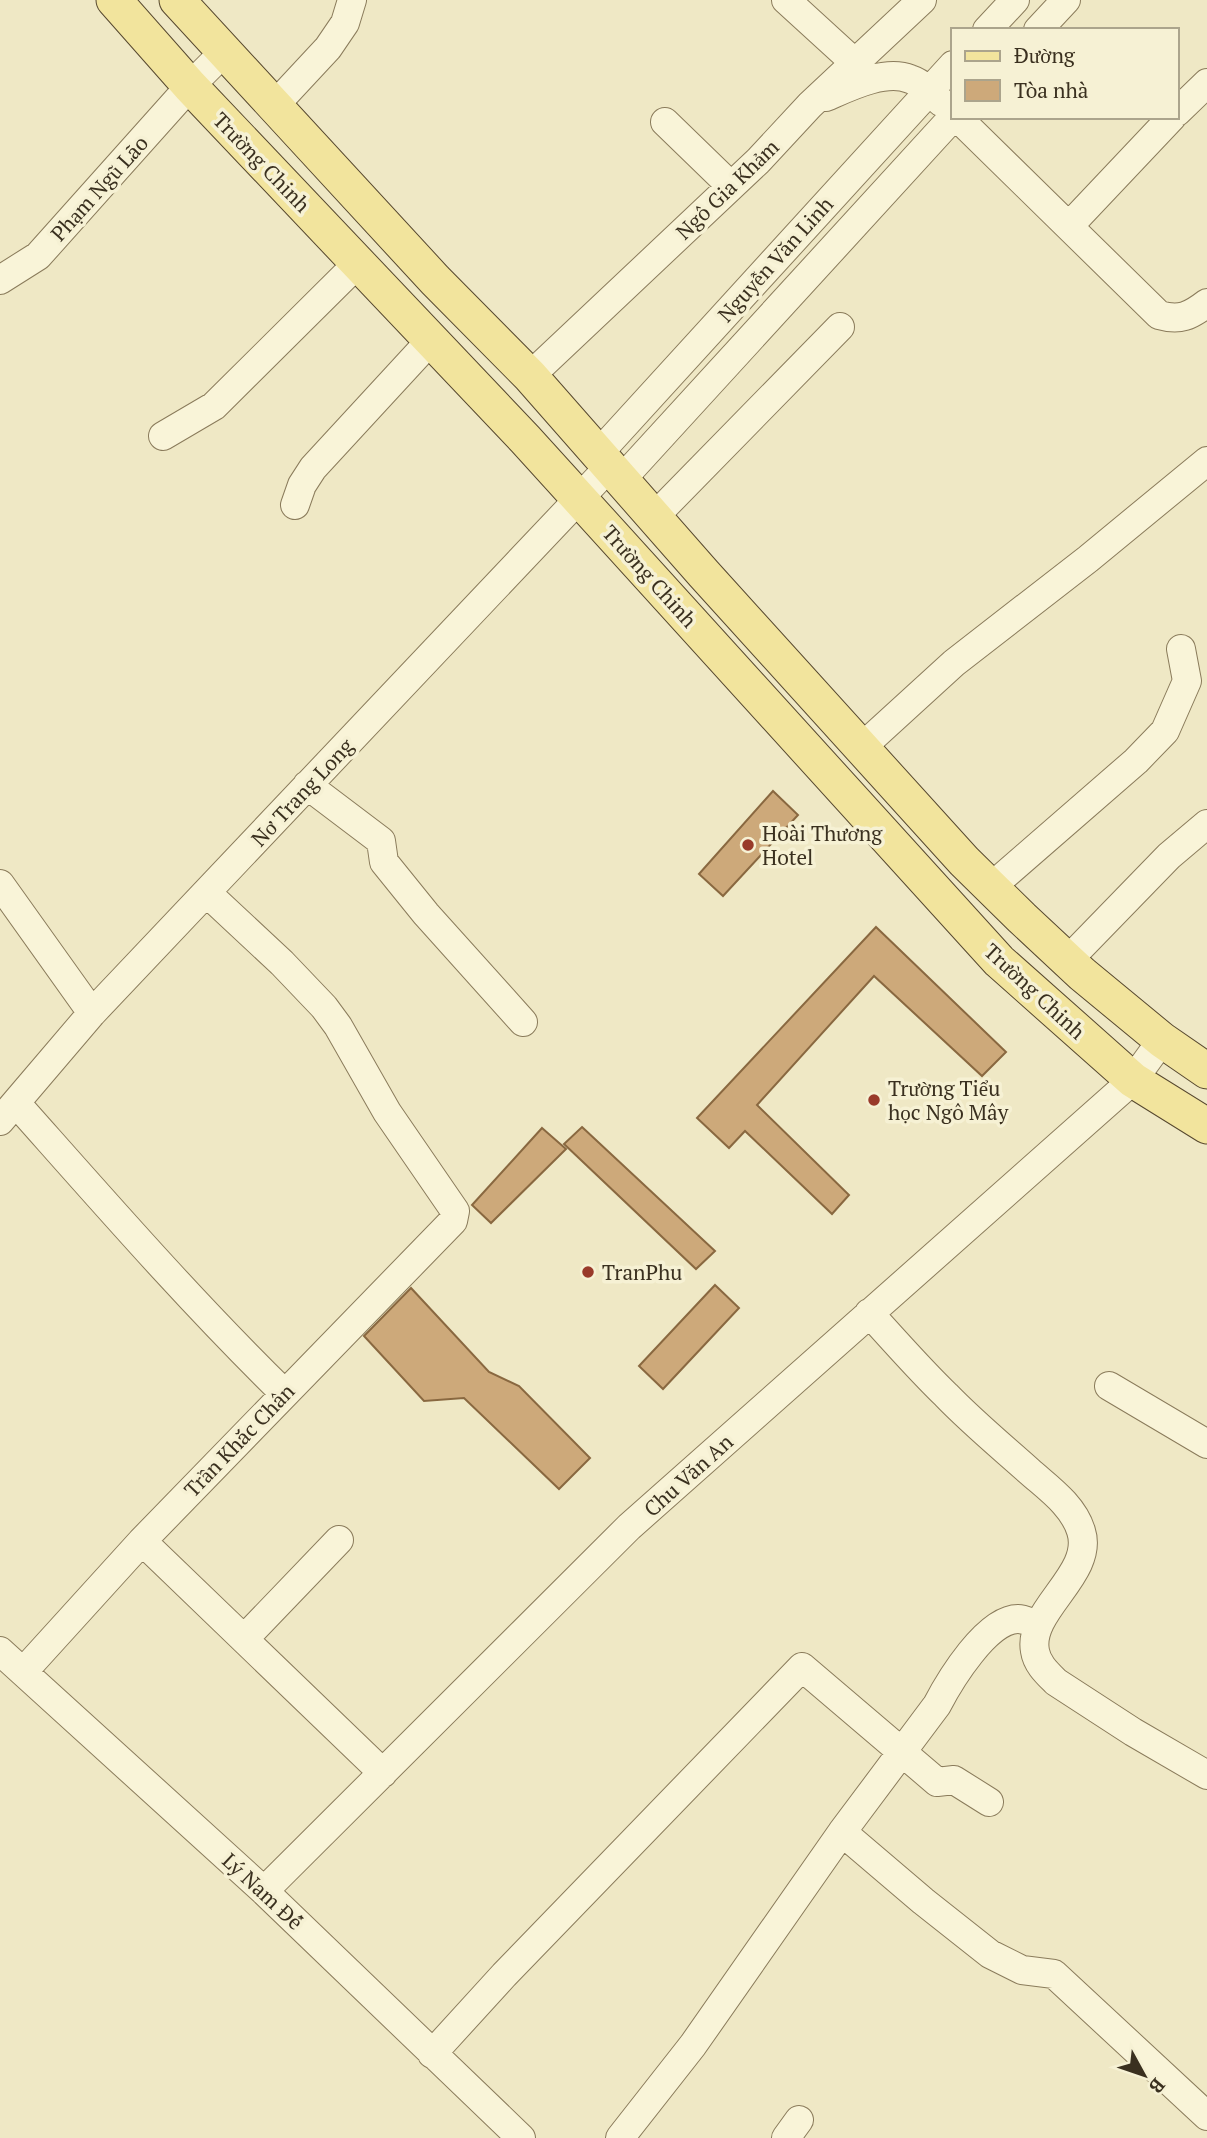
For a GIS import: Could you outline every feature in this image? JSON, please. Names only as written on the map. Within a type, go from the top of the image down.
[{"type":"main road","name":"Trường Chinh","points":[[114,0],[190,86],[580,499],[999,961],[1133,1080],[1207,1126]]},
{"type":"main road","name":"Trường Chinh","points":[[186,3],[274,106],[435,280],[530,376],[654,517],[990,887],[1068,960],[1163,1040],[1207,1071]]},
{"type":"street","points":[[274,106],[328,48],[345,23],[352,0]]},
{"type":"street","points":[[786,0],[855,63]]},
{"type":"street","name":"Ngô Gia Khảm","points":[[530,376],[731,186],[810,104],[922,0]]},
{"type":"street","points":[[989,28],[1015,0]]},
{"type":"street","points":[[1040,28],[1066,0]]},
{"type":"street","name":"Phạm Ngũ Lão","points":[[0,280],[38,256],[190,86],[225,51]]},
{"type":"street","name":"Nguyễn Văn Linh","points":[[609,467],[951,67]]},
{"type":"street","points":[[810,104],[873,79],[907,77],[929,91],[951,113]]},
{"type":"street","points":[[1179,110],[1207,83]]},
{"type":"street","name":"Nguyễn Văn Linh","points":[[609,467],[951,119]]},
{"type":"street","points":[[957,119],[1158,315],[1176,319],[1207,303]]},
{"type":"street","points":[[1069,226],[1170,119]]},
{"type":"street","points":[[666,122],[731,186]]},
{"type":"street","points":[[163,436],[214,407],[358,263]]},
{"type":"street","points":[[654,517],[840,327]]},
{"type":"street","points":[[295,505],[302,485],[313,468],[431,340]]},
{"type":"street","points":[[862,747],[954,663],[1059,583],[1207,461]]},
{"type":"street","name":"Nơ Trang Long","points":[[8,1112],[92,1013],[609,467]]},
{"type":"street","points":[[990,887],[1136,761],[1165,732],[1187,681],[1181,649]]},
{"type":"street","points":[[307,785],[381,841],[384,862],[426,914],[523,1022]]},
{"type":"street","points":[[1068,960],[1169,856],[1207,824]]},
{"type":"street","points":[[0,884],[92,1013]]},
{"type":"street","name":"Trần Khắc Chân","points":[[23,1672],[142,1541],[453,1221],[455,1211],[387,1112],[338,1026],[324,1007],[282,963],[207,893]]},
{"type":"street","name":"Chu Văn An","points":[[264,1891],[629,1527],[1133,1080],[1163,1040]]},
{"type":"street","points":[[8,1112],[284,1393]]},
{"type":"street","points":[[869,1313],[945,1395],[1057,1496],[1082,1532],[1082,1553],[1039,1625],[1035,1651],[1045,1671],[1056,1682],[1133,1732],[1207,1775]]},
{"type":"street","points":[[1109,1386],[1207,1444]]},
{"type":"street","points":[[244,1639],[339,1539]]},
{"type":"street","points":[[142,1541],[383,1773]]},
{"type":"street","points":[[620,2138],[693,2045],[842,1832],[937,1705],[948,1684],[987,1635],[1002,1624],[1018,1619],[1039,1625]]},
{"type":"street","name":"Lý Nam Đế","points":[[0,1651],[264,1891],[521,2138]]},
{"type":"street","points":[[432,2054],[504,1975],[802,1667],[937,1782],[954,1780],[989,1802]]},
{"type":"street","points":[[842,1832],[990,1954],[1022,1970],[1054,1974],[1207,2116]]},
{"type":"building","name":"Hoài Thương Hotel","points":[[773,791],[798,815],[723,896],[699,874]]},
{"type":"building","points":[[876,927],[1006,1052],[982,1076],[874,976],[757,1105],[849,1195],[832,1214],[745,1131],[729,1148],[697,1118]]},
{"type":"building","points":[[582,1127],[715,1251],[696,1269],[564,1144]]},
{"type":"building","points":[[542,1128],[566,1149],[491,1223],[472,1205]]},
{"type":"building","points":[[715,1285],[739,1308],[663,1389],[639,1366]]},
{"type":"building","points":[[411,1288],[489,1372],[519,1386],[590,1458],[559,1489],[464,1398],[424,1401],[364,1336]]},
{"type":"place","name":"Hoài Thương Hotel","points":[[748,845]]},
{"type":"place","name":"Trường Tiểu học Ngô Mây","points":[[874,1100]]},
{"type":"place","name":"TranPhu","points":[[588,1272]]}]
